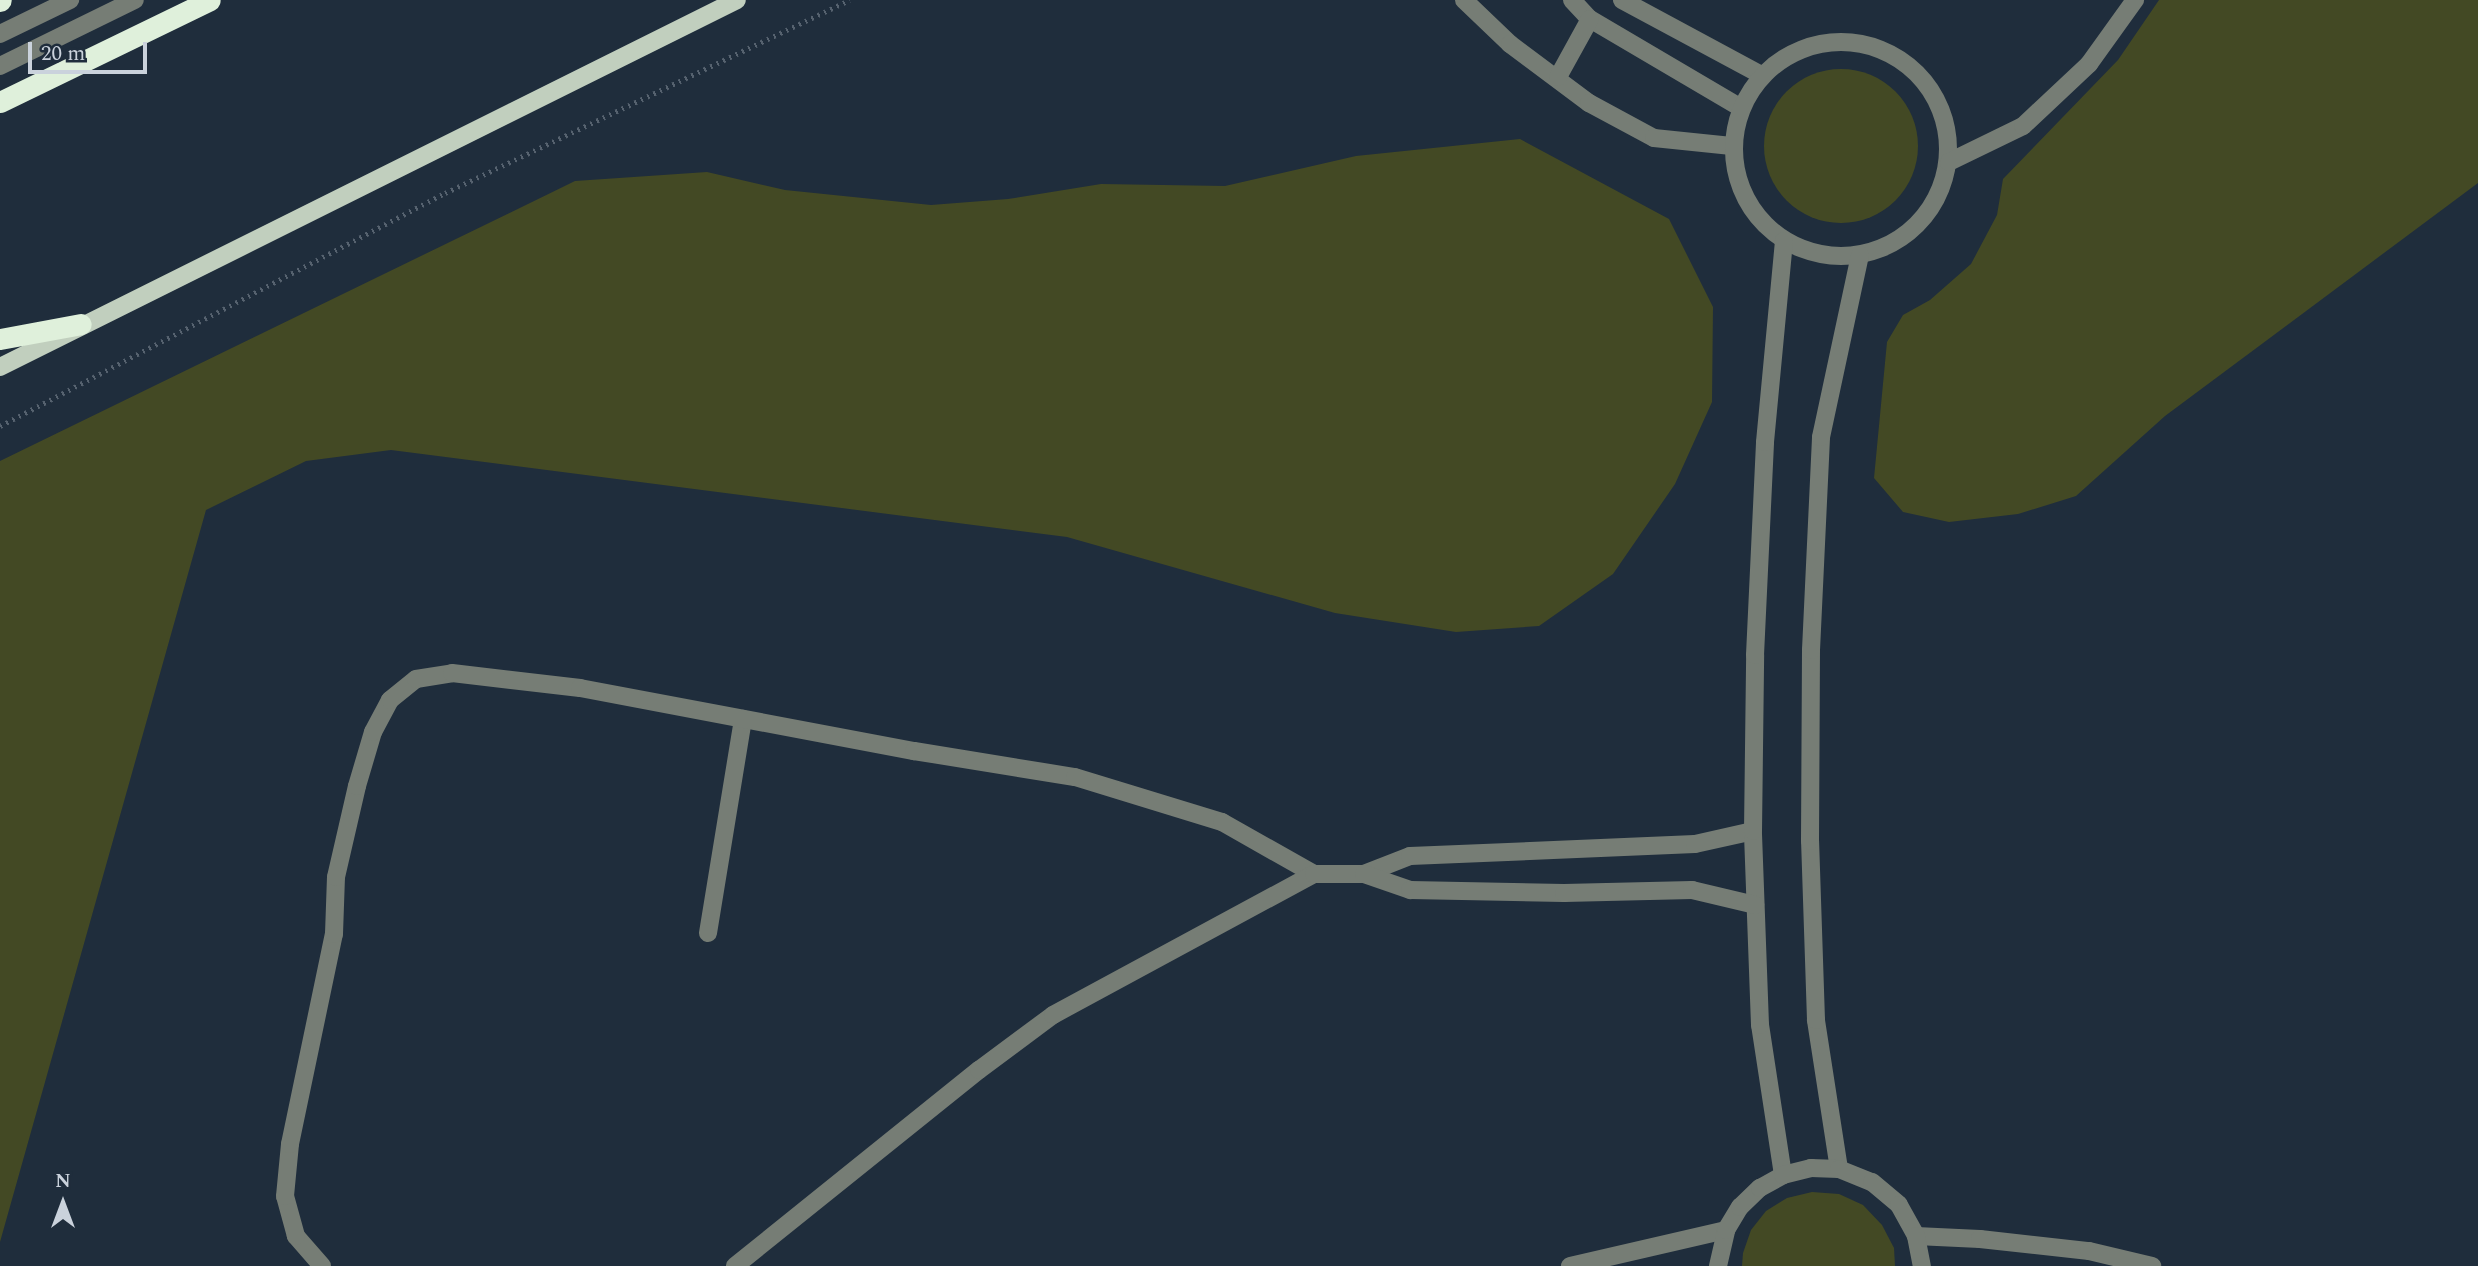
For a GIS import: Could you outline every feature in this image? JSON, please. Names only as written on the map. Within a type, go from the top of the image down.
[{"type":"highway","points":[[0,102],[210,0]]},
{"type":"highway","points":[[0,339],[81,324]]},
{"type":"main road","points":[[0,367],[81,324],[737,0]]},
{"type":"street","points":[[0,34],[70,0]]},
{"type":"street","points":[[0,66],[135,0]]},
{"type":"street","points":[[1464,0],[1510,44],[1558,77],[1589,103],[1654,138],[1732,146]]},
{"type":"street","points":[[1572,0],[1590,19],[1741,108]]},
{"type":"street","points":[[1622,0],[1761,75]]},
{"type":"street","points":[[1948,162],[2023,126],[2089,64],[2135,0]]},
{"type":"street","points":[[1558,77],[1590,19]]},
{"type":"street","points":[[1854,42],[1887,51],[1915,70],[1936,96],[1947,129],[1948,162],[1939,195],[1920,223],[1892,243],[1860,255],[1834,257],[1808,251],[1784,241],[1756,216],[1738,183],[1732,146],[1741,108],[1761,75],[1789,54],[1820,43],[1854,42]]},
{"type":"street","points":[[1783,1175],[1760,1025],[1754,831],[1755,655],[1765,456],[1784,241]]},
{"type":"street","points":[[1839,1169],[1816,1020],[1810,841],[1811,650],[1821,437],[1860,255]]},
{"type":"street","points":[[322,1266],[296,1236],[285,1196],[290,1144],[334,934],[336,877],[373,732],[390,699],[416,678],[452,673],[580,688],[914,751],[1076,777],[1222,822],[1314,874]]},
{"type":"street","points":[[708,933],[743,719]]},
{"type":"street","points":[[1364,874],[1409,856],[1695,844],[1754,831]]},
{"type":"street","points":[[735,1266],[979,1070],[1053,1015],[1314,874],[1364,874],[1409,890],[1564,893],[1692,890],[1755,905]]},
{"type":"street","points":[[1718,1266],[1726,1230],[1750,1197],[1783,1175],[1811,1168],[1839,1169],[1872,1182],[1899,1205],[1916,1236],[1922,1266]]},
{"type":"street","points":[[1570,1266],[1726,1230]]},
{"type":"street","points":[[1916,1236],[1980,1239],[2089,1251],[2152,1266]]},
{"type":"path","points":[[0,426],[445,193],[849,0]]},
{"type":"green space","points":[[2159,0],[2478,0],[2478,183],[2165,416],[2076,496],[2018,514],[1949,522],[1903,512],[1874,478],[1887,342],[1903,315],[1930,300],[1971,264],[1997,215],[2003,179],[2118,60]]},
{"type":"green space","points":[[1841,69],[1870,75],[1895,92],[1912,117],[1918,146],[1912,175],[1895,200],[1870,217],[1841,223],[1812,217],[1787,200],[1770,175],[1764,146],[1770,117],[1787,92],[1812,75]]},
{"type":"green space","points":[[1520,139],[1669,219],[1713,307],[1712,402],[1675,484],[1613,574],[1539,626],[1456,632],[1335,613],[1067,537],[391,450],[306,461],[206,510],[0,1242],[0,461],[575,181],[707,172],[785,190],[931,205],[1008,199],[1101,184],[1225,186],[1356,156]]},
{"type":"green space","points":[[1812,1192],[1839,1194],[1863,1205],[1882,1225],[1894,1248],[1895,1266],[1742,1266],[1743,1253],[1751,1230],[1766,1211],[1787,1198]]}]
